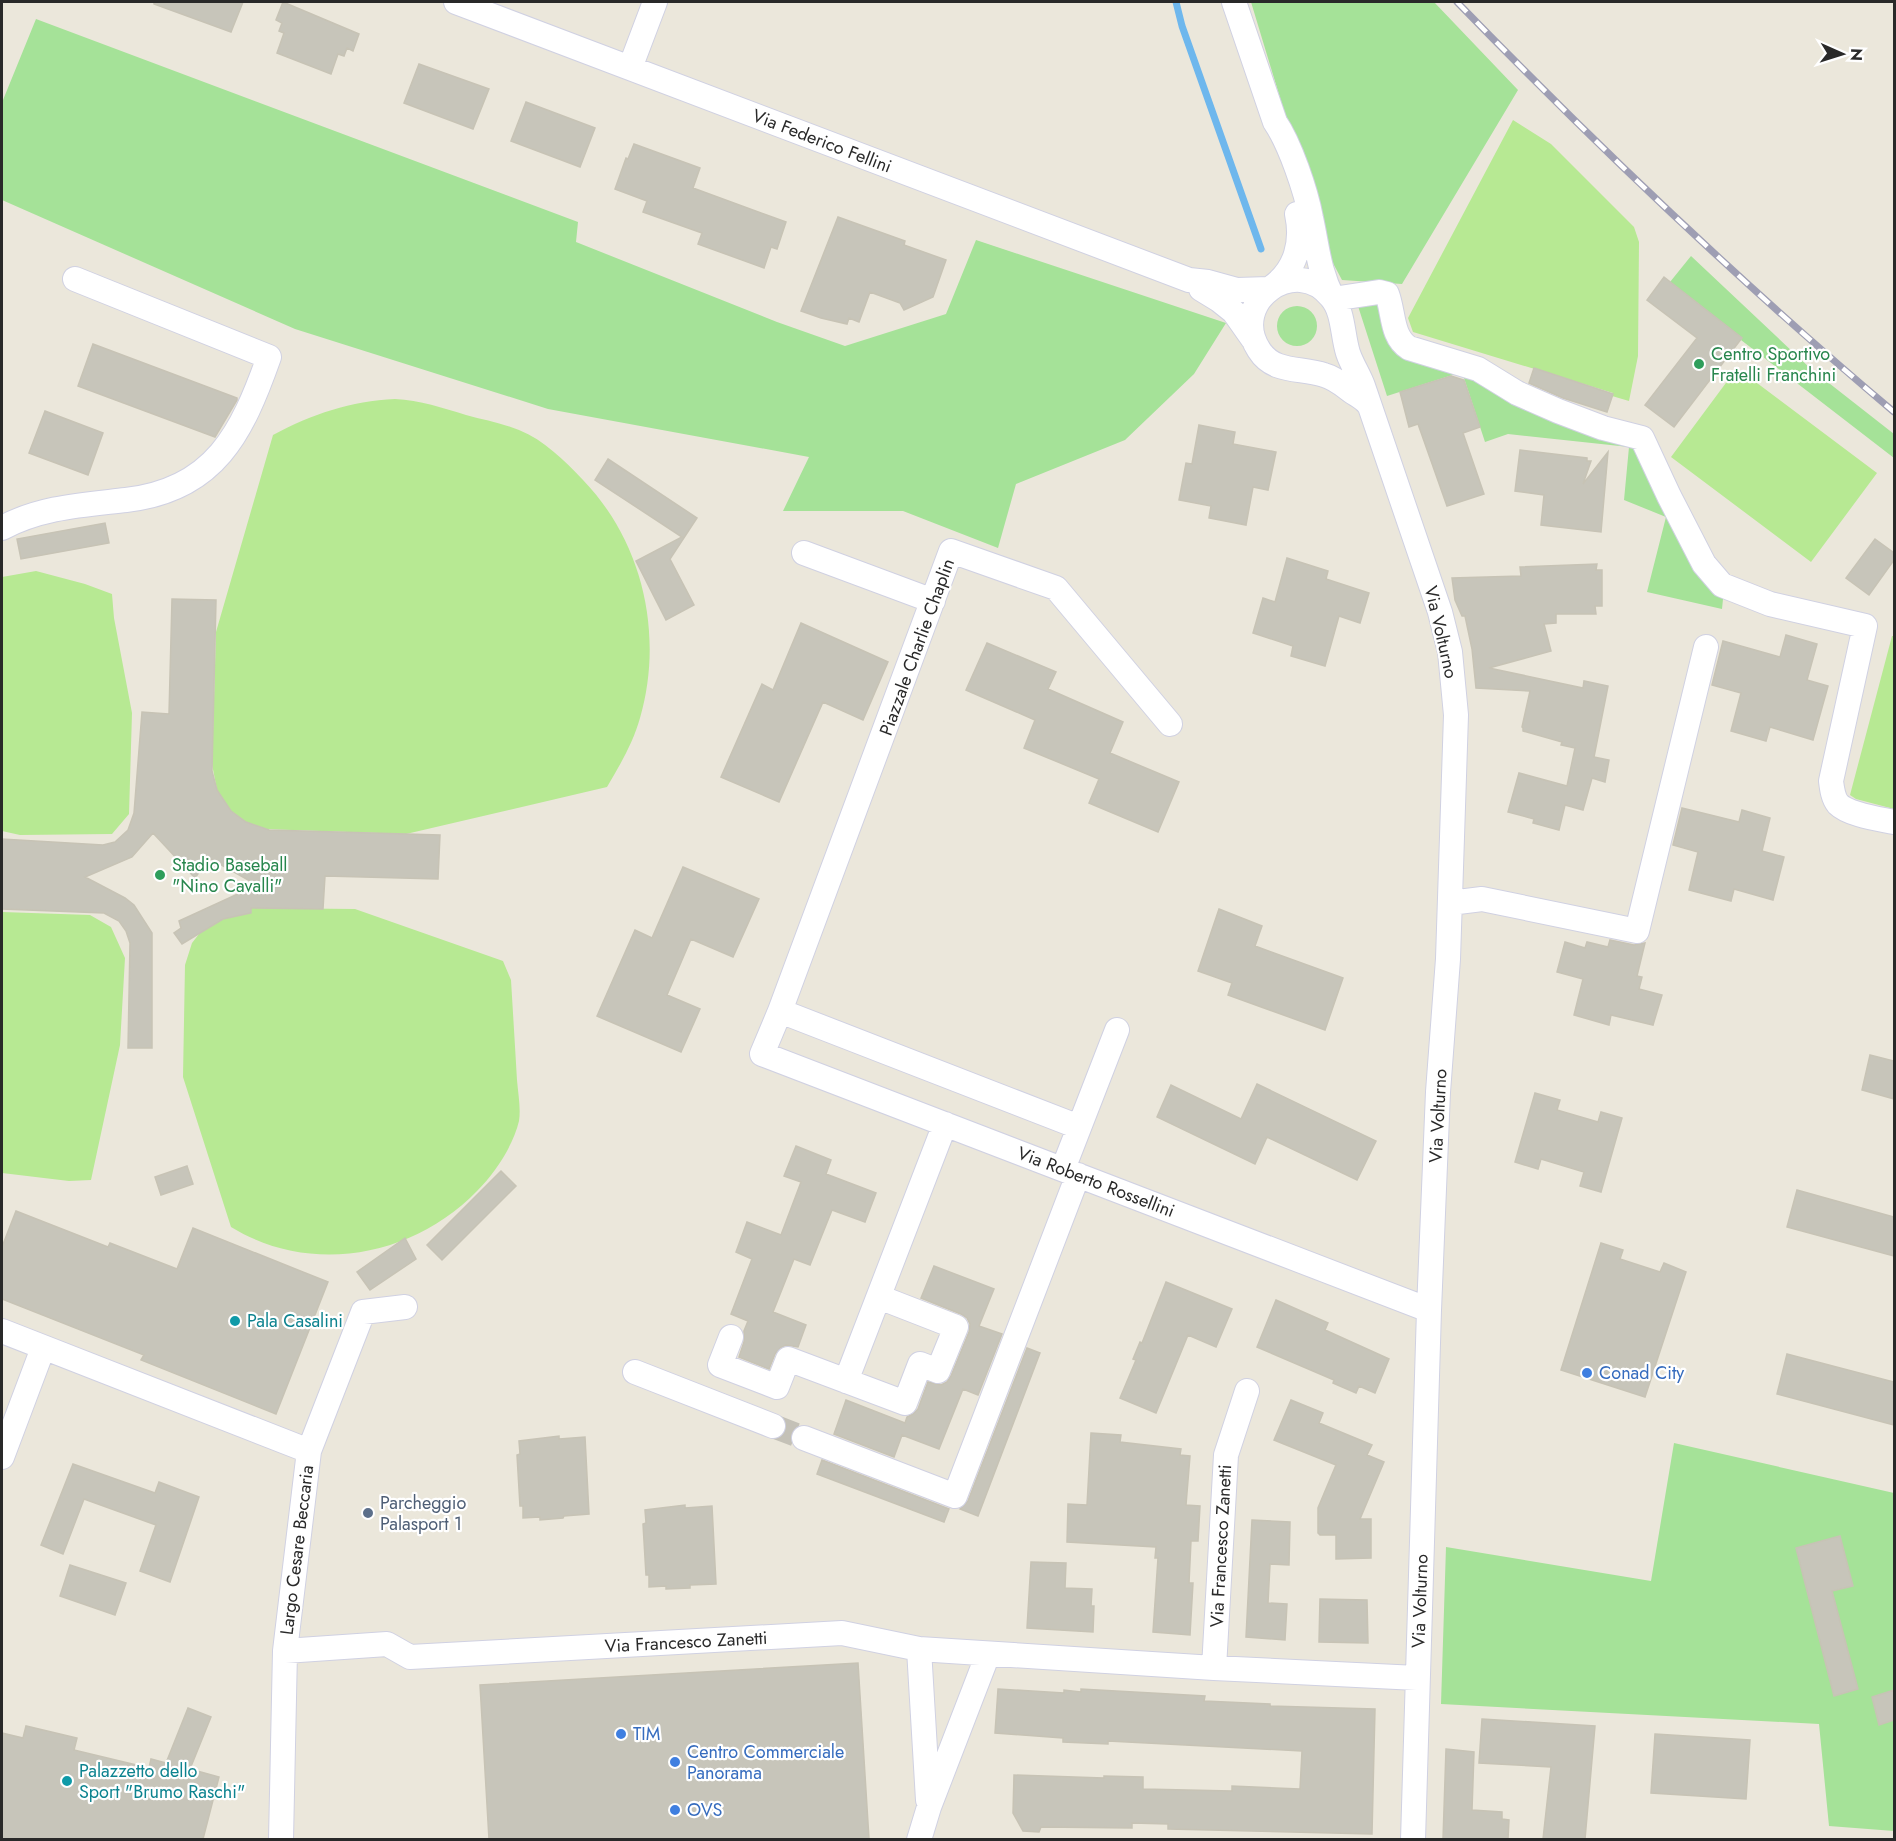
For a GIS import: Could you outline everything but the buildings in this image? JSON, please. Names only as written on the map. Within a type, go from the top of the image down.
[{"type":"street","name":"Via Federico Fellini","points":[[456,2],[1189,280],[1237,290],[1270,288]]},
{"type":"street","points":[[630,68],[655,2]]},
{"type":"street","name":"Via Volturno","points":[[1234,2],[1274,119],[1285,135],[1308,206],[1317,258],[1337,309],[1350,361],[1362,382],[1434,594],[1450,652],[1455,696],[1456,732],[1447,975],[1438,1092],[1429,1310],[1413,1839]]},
{"type":"street","name":"Via Volturno","points":[[1253,339],[1251,319],[1258,301],[1283,277],[1291,265],[1298,248],[1300,234],[1296,210],[1275,139],[1274,119]]},
{"type":"street","points":[[2,528],[18,519],[46,511],[84,503],[146,497],[186,483],[215,461],[229,443],[248,414],[269,357],[75,279]]},
{"type":"street","name":"Via Federico Fellini","points":[[1189,280],[1234,312],[1253,339]]},
{"type":"street","points":[[1253,339],[1263,356],[1271,363],[1291,370],[1301,370],[1311,368],[1329,357],[1339,339],[1337,309],[1319,286],[1300,280],[1290,280],[1270,288]]},
{"type":"street","points":[[1337,309],[1379,292],[1387,294],[1397,337],[1409,348],[1478,369],[1517,393],[1558,411],[1603,428],[1642,438],[1668,496],[1704,564],[1722,585],[1770,604],[1865,626],[1831,781],[1833,795],[1838,805],[1847,810],[1894,822]]},
{"type":"street","points":[[1301,370],[1332,378],[1363,398],[1369,405]]},
{"type":"street","name":"Piazzale Charlie Chaplin","points":[[762,1054],[951,551],[1056,588],[1170,724]]},
{"type":"street","points":[[804,553],[933,601]]},
{"type":"street","points":[[1450,903],[1482,899],[1637,931],[1706,647]]},
{"type":"street","points":[[780,1011],[1079,1127]]},
{"type":"street","points":[[804,1438],[955,1496],[1070,1172],[1079,1127],[1117,1030]]},
{"type":"street","name":"Via Roberto Rossellini","points":[[762,1054],[1429,1310]]},
{"type":"street","points":[[846,1381],[945,1124]]},
{"type":"street","points":[[731,1337],[720,1365],[777,1387],[788,1359],[905,1403],[920,1364],[938,1371],[956,1327],[879,1297]]},
{"type":"street","name":"Largo Cesare Beccaria","points":[[281,1839],[285,1652],[309,1451],[363,1312],[405,1306]]},
{"type":"street","points":[[2,1332],[309,1451]]},
{"type":"street","points":[[2,1457],[43,1348]]},
{"type":"street","points":[[635,1372],[773,1426]]},
{"type":"street","name":"Via Francesco Zanetti","points":[[1214,1668],[1226,1455],[1247,1390]]},
{"type":"street","name":"Via Francesco Zanetti","points":[[285,1652],[387,1644],[410,1658],[842,1633],[919,1649],[1214,1668],[1417,1678]]},
{"type":"street","points":[[919,1649],[928,1807]]},
{"type":"street","points":[[919,1839],[928,1807],[987,1654]]},
{"type":"green space","points":[[1251,2],[1434,2],[1518,90],[1402,284],[1342,280],[1326,250]]},
{"type":"green space","points":[[36,19],[578,222],[576,242],[777,322],[845,346],[946,314],[976,240],[1226,323],[1194,374],[1125,440],[1016,484],[998,548],[903,511],[783,511],[809,457],[548,409],[295,329],[2,200],[2,100]]},
{"type":"green space","points":[[1513,120],[1551,144],[1634,227],[1639,242],[1638,356],[1629,401],[1612,396],[1613,393],[1413,332],[1408,318]]},
{"type":"green space","points":[[1691,256],[1811,369],[1894,434],[1894,458],[1670,282]]},
{"type":"green space","points":[[1377,299],[1389,327],[1630,439],[1720,593],[1723,599],[1722,609],[1647,592],[1666,517],[1624,500],[1629,447],[1508,434],[1485,442],[1462,372],[1387,396],[1357,303]]},
{"type":"green space","points":[[1297,306],[1305,307],[1311,312],[1316,318],[1316,334],[1311,340],[1305,345],[1297,346],[1289,345],[1283,340],[1278,334],[1277,326],[1278,318],[1283,312],[1289,307]]},
{"type":"green space","points":[[1737,368],[1877,473],[1811,562],[1671,457]]},
{"type":"green space","points":[[395,399],[431,405],[506,425],[528,434],[561,458],[604,505],[621,532],[634,561],[643,591],[650,655],[647,686],[640,718],[630,745],[607,787],[406,834],[263,829],[246,822],[231,811],[217,790],[212,764],[216,632],[273,435],[332,410]]},
{"type":"green space","points":[[36,571],[112,594],[114,618],[132,713],[129,814],[112,834],[20,835],[2,831],[2,577]]},
{"type":"green space","points":[[1892,636],[1894,636],[1894,809],[1856,799],[1850,795]]},
{"type":"green space","points":[[250,908],[355,909],[503,961],[511,980],[520,1106],[519,1121],[497,1168],[484,1184],[451,1214],[423,1231],[392,1244],[360,1252],[327,1255],[294,1251],[262,1242],[231,1227],[183,1077],[185,965],[192,943],[206,925]]},
{"type":"green space","points":[[2,912],[90,915],[111,927],[125,958],[120,1045],[91,1180],[69,1181],[2,1173]]},
{"type":"green space","points":[[1674,1443],[1894,1493],[1894,1831],[1829,1826],[1819,1724],[1441,1704],[1446,1547],[1651,1581]]},
{"type":"waterway","points":[[1176,2],[1182,26],[1261,249]]},
{"type":"tunnel","points":[[773,1426],[804,1438]]},
{"type":"railway","points":[[1457,2],[1670,212],[1781,314],[1894,412]]},
{"type":"place","name":"Centro Sportivo Fratelli Franchini","points":[[1699,364]]},
{"type":"place","name":"Stadio Baseball \"Nino Cavalli\"","points":[[160,875]]},
{"type":"place","name":"Pala Casalini","points":[[235,1321]]},
{"type":"place","name":"Conad City","points":[[1587,1373]]},
{"type":"place","name":"Parcheggio Palasport 1","points":[[368,1513]]},
{"type":"place","name":"TIM","points":[[621,1734]]},
{"type":"place","name":"Centro Commerciale Panorama","points":[[675,1762]]},
{"type":"place","name":"Palazzetto dello Sport \"Brumo Raschi\"","points":[[67,1781]]},
{"type":"place","name":"OVS","points":[[675,1810]]}]
